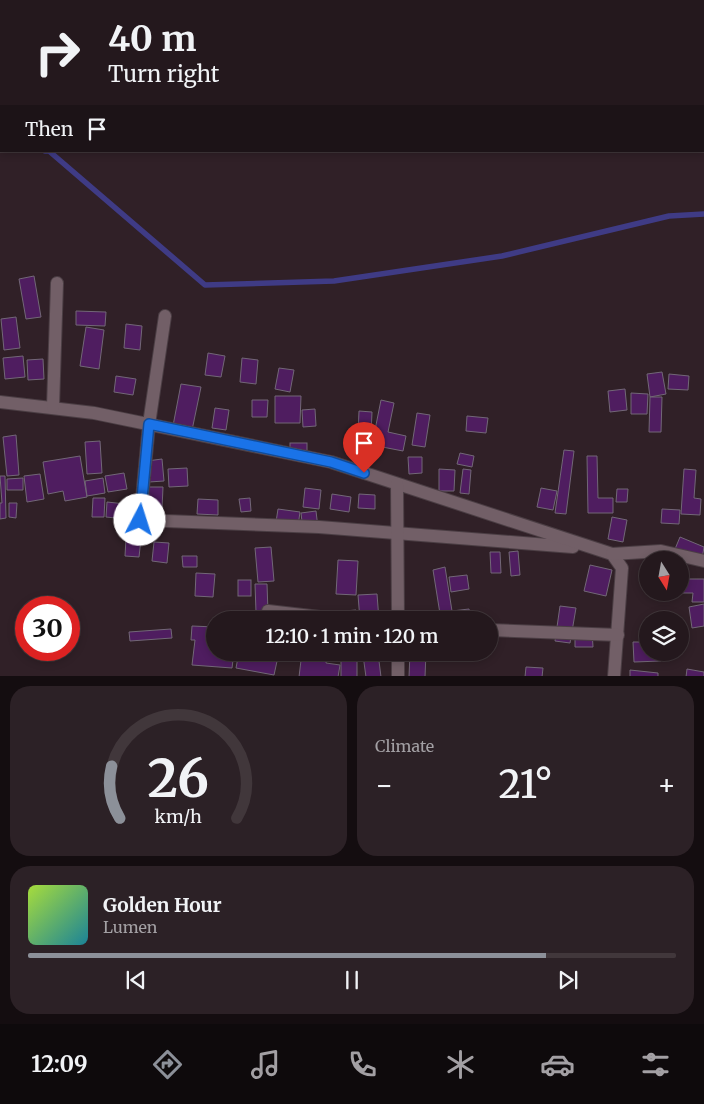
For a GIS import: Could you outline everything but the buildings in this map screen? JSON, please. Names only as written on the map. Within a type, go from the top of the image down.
[{"type":"street","points":[[53,407],[57,283]]},
{"type":"street","points":[[165,316],[149,424],[140,520],[319,526],[595,549]]},
{"type":"street","points":[[0,402],[53,407],[149,424],[331,462],[612,554],[661,551],[704,561]]},
{"type":"street","points":[[397,484],[398,611]]},
{"type":"street","points":[[612,554],[622,568],[614,676]]},
{"type":"street","points":[[498,630],[618,635]]},
{"type":"street","points":[[398,661],[398,676]]},
{"type":"waterway","points":[[50,152],[205,285],[334,281],[502,256],[669,216],[704,214]]},
{"type":"route","points":[[140,520],[149,424],[331,462],[364,473]]}]
